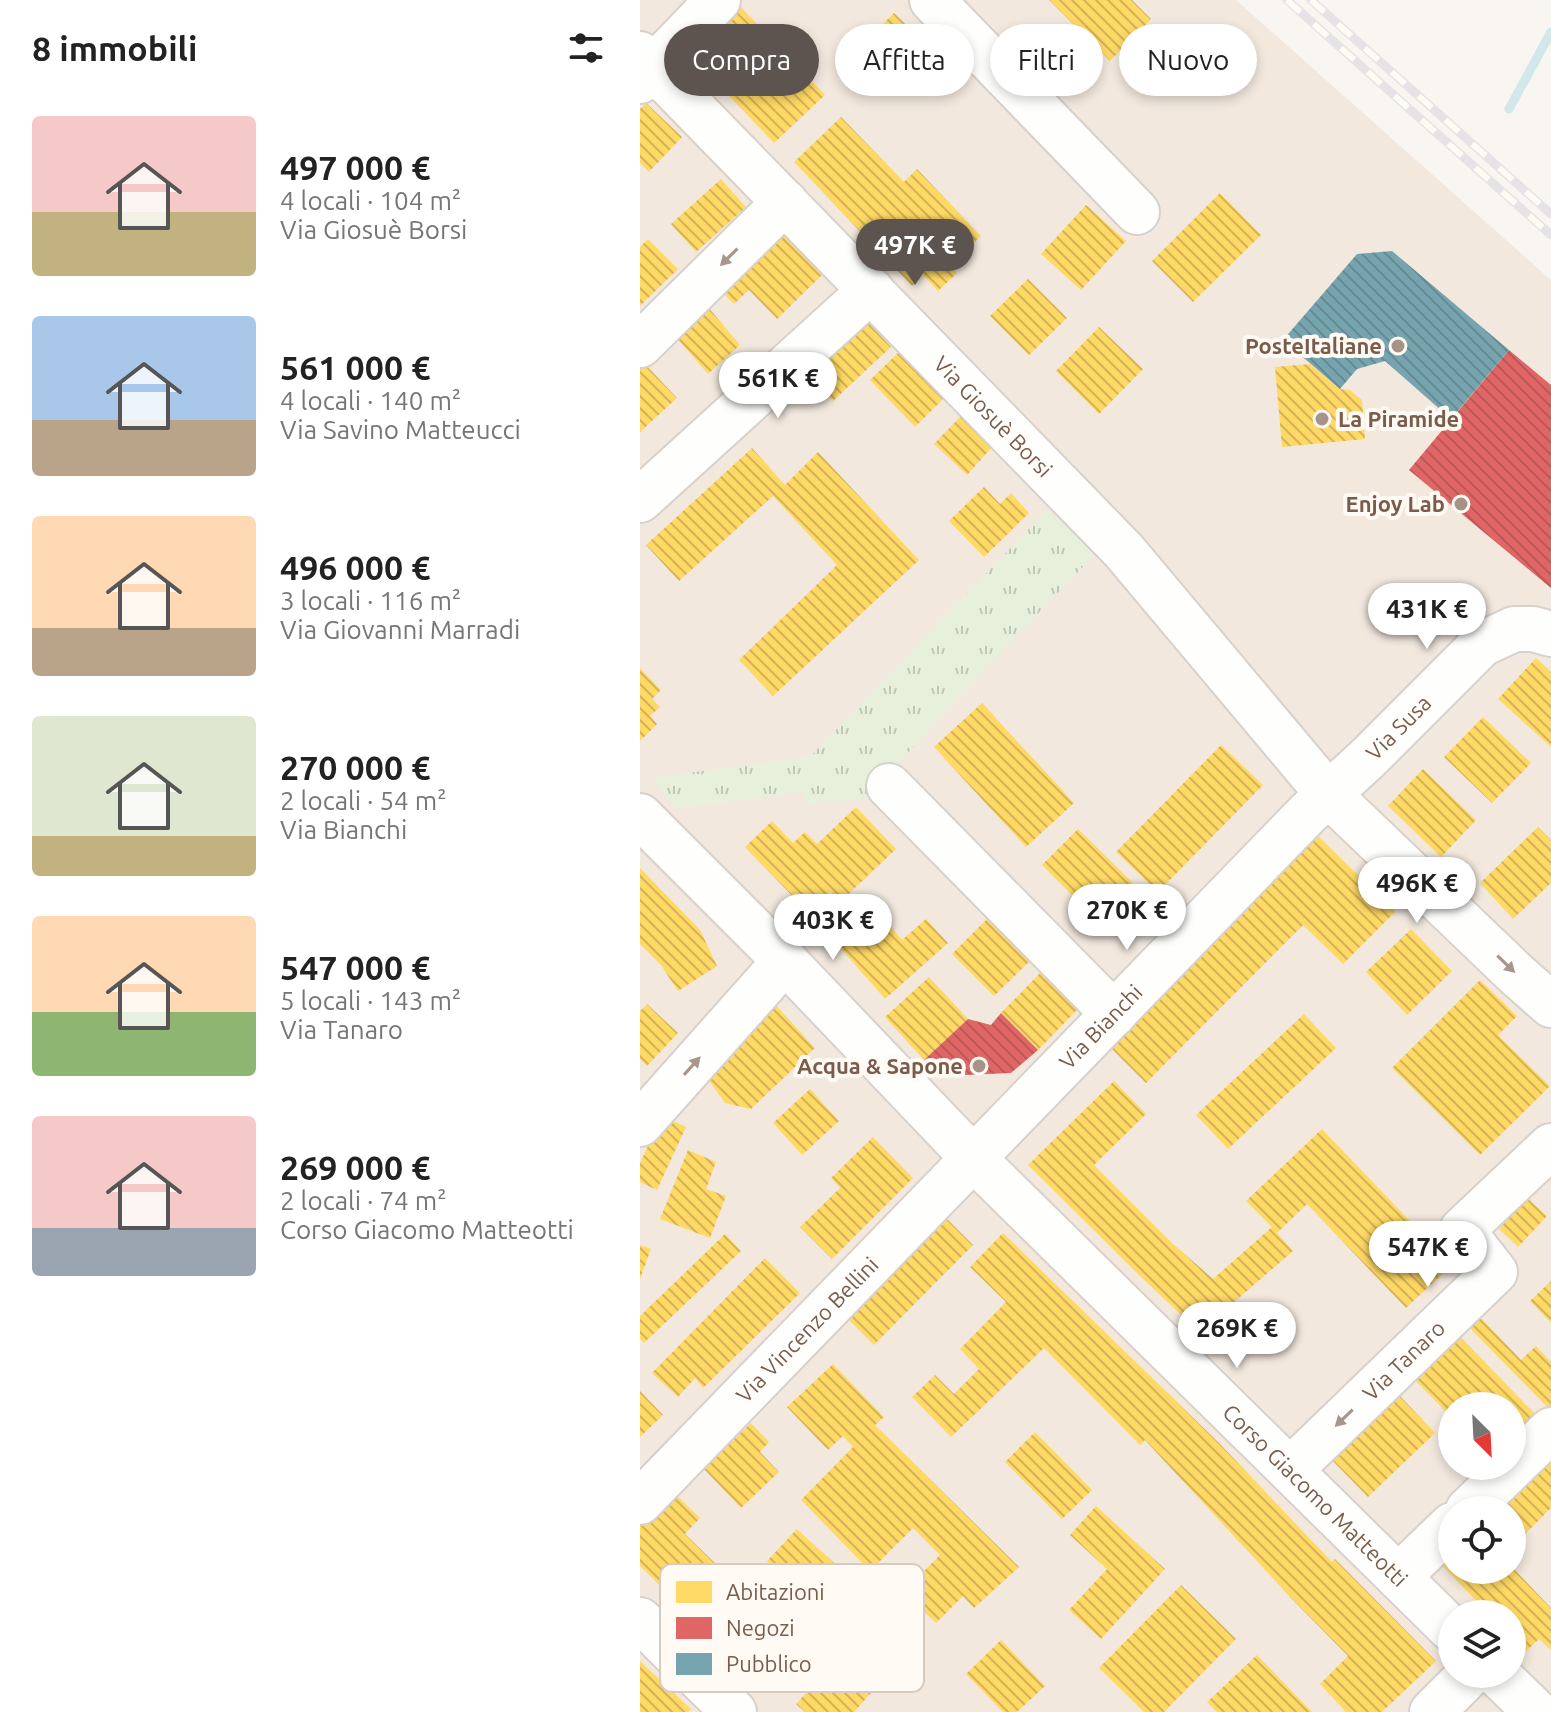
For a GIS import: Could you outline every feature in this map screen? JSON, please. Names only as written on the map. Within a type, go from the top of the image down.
[{"type":"street","points":[[644,68],[718,0]]},
{"type":"street","points":[[932,0],[1137,212]]},
{"type":"street","name":"Via Giosuè Borsi","points":[[644,68],[785,202],[1124,551],[1328,794],[1551,1005]]},
{"type":"street","points":[[640,345],[785,202]]},
{"type":"street","points":[[640,500],[871,290]]},
{"type":"street","name":"Via Susa","points":[[1328,794],[1482,644],[1514,629],[1533,629],[1551,634]]},
{"type":"street","points":[[889,786],[1114,1014]]},
{"type":"street","name":"Via Bianchi","points":[[974,1159],[1328,794]]},
{"type":"street","name":"Corso Giacomo Matteotti","points":[[640,816],[785,961],[974,1159],[1438,1616]]},
{"type":"street","points":[[641,1120],[785,961]]},
{"type":"street","name":"Via Tanaro","points":[[1290,1470],[1495,1272],[1462,1230],[1551,1146]]},
{"type":"street","name":"Via Vincenzo Bellini","points":[[640,1502],[974,1159]]},
{"type":"street","points":[[1483,1496],[1551,1430]]},
{"type":"street","points":[[1398,1577],[1438,1538]]},
{"type":"street","points":[[640,1620],[660,1640]]},
{"type":"street","points":[[1432,1712],[1456,1688]]},
{"type":"street","points":[[1511,1688],[1536,1712]]},
{"type":"street","points":[[714,1692],[734,1712]]},
{"type":"shaded area","points":[[640,0],[1236,0],[1551,280],[1551,1712],[640,1712]]},
{"type":"green space","points":[[1048,509],[1095,554],[898,764],[873,782],[883,796],[806,804],[800,792],[677,809],[651,778],[811,756]]},
{"type":"building: Abitazioni","points":[[1049,0],[1132,0],[1151,19],[1146,24],[1119,24],[1119,52],[1110,61],[1103,54],[1103,24],[1073,24]]},
{"type":"building: Abitazioni","points":[[738,4],[757,24],[718,24]]},
{"type":"building: Abitazioni","points":[[894,13],[905,24],[883,24]]},
{"type":"building: Abitazioni","points":[[819,89],[825,95],[774,143],[729,96],[819,96]]},
{"type":"building: Abitazioni","points":[[646,103],[682,137],[649,172],[640,163],[640,109]]},
{"type":"building: Abitazioni","points":[[841,117],[904,182],[917,169],[981,236],[950,266],[957,273],[938,291],[923,275],[912,286],[794,162]]},
{"type":"building: Abitazioni","points":[[721,179],[746,207],[696,252],[671,224]]},
{"type":"building: Abitazioni","points":[[1220,193],[1261,235],[1193,302],[1152,261]]},
{"type":"building: Abitazioni","points":[[1086,205],[1126,241],[1081,290],[1041,254]]},
{"type":"building: Abitazioni","points":[[780,230],[823,274],[777,319],[749,290],[734,304],[719,289]]},
{"type":"building: Abitazioni","points":[[648,239],[678,269],[640,306],[640,247]]},
{"type":"building: Abitazioni","points":[[1028,279],[1067,318],[1029,355],[990,316]]},
{"type":"building: Abitazioni","points":[[708,307],[740,345],[708,374],[675,336]]},
{"type":"building: Abitazioni","points":[[865,319],[891,347],[833,401],[807,372]]},
{"type":"building: Abitazioni","points":[[1099,327],[1143,369],[1099,414],[1056,371]]},
{"type":"building: Abitazioni","points":[[899,352],[944,398],[915,427],[870,380]]},
{"type":"building: Abitazioni","points":[[643,362],[677,398],[640,432],[640,365]]},
{"type":"building: Abitazioni","name":"La Piramide","points":[[1310,364],[1340,389],[1350,390],[1362,400],[1365,439],[1282,447],[1275,367]]},
{"type":"building: Abitazioni","points":[[961,416],[993,446],[967,475],[934,444]]},
{"type":"building: Abitazioni","points":[[752,448],[785,485],[818,452],[919,560],[773,696],[739,660],[837,565],[773,496],[679,581],[646,545]]},
{"type":"building: Abitazioni","points":[[984,487],[1000,504],[1011,493],[1029,513],[984,557],[949,521]]},
{"type":"building: Abitazioni","points":[[1536,658],[1551,672],[1551,747],[1498,699]]},
{"type":"building: Abitazioni","points":[[640,668],[661,690],[652,699],[660,707],[650,716],[657,724],[640,741]]},
{"type":"building: Abitazioni","points":[[982,703],[1074,803],[1026,847],[934,747]]},
{"type":"building: Abitazioni","points":[[1483,717],[1531,763],[1492,803],[1444,757]]},
{"type":"building: Abitazioni","points":[[1221,745],[1263,785],[1158,892],[1116,852]]},
{"type":"building: Abitazioni","points":[[1423,769],[1476,820],[1441,857],[1388,806]]},
{"type":"building: Abitazioni","points":[[856,807],[896,849],[840,902],[830,891],[818,902],[813,897],[803,907],[745,847],[772,821],[793,843],[805,832],[817,844]]},
{"type":"building: Abitazioni","points":[[1538,827],[1551,840],[1551,883],[1513,919],[1480,883]]},
{"type":"building: Abitazioni","points":[[1078,829],[1132,882],[1096,919],[1042,865]]},
{"type":"building: Abitazioni","points":[[1316,834],[1395,912],[1343,964],[1303,925],[1146,1083],[1108,1045]]},
{"type":"building: Abitazioni","points":[[640,868],[700,930],[717,966],[678,991],[661,965],[640,944]]},
{"type":"building: Abitazioni","points":[[875,908],[902,940],[926,919],[948,943],[885,999],[836,943]]},
{"type":"building: Abitazioni","points":[[988,918],[1031,960],[994,996],[952,954]]},
{"type":"building: Abitazioni","points":[[1411,929],[1452,971],[1407,1015],[1366,972]]},
{"type":"building: Abitazioni","points":[[1042,971],[1079,1008],[1038,1050],[1001,1013]]},
{"type":"building: Abitazioni","points":[[929,977],[968,1019],[924,1060],[885,1017]]},
{"type":"building: Abitazioni","points":[[1480,980],[1517,1016],[1498,1035],[1550,1086],[1480,1155],[1392,1068]]},
{"type":"building: Abitazioni","points":[[771,1000],[815,1048],[751,1109],[725,1103],[703,1072]]},
{"type":"building: Abitazioni","points":[[647,1004],[678,1033],[647,1066],[640,1059],[640,1011]]},
{"type":"building: Abitazioni","points":[[1304,1014],[1336,1048],[1228,1149],[1196,1115]]},
{"type":"building: Abitazioni","points":[[1114,1081],[1146,1114],[1094,1165],[1213,1279],[1272,1227],[1246,1201],[1322,1129],[1452,1265],[1406,1308],[1307,1204],[1277,1233],[1293,1251],[1233,1303],[1245,1312],[1213,1345],[1028,1165]]},
{"type":"building: Abitazioni","points":[[810,1089],[839,1121],[802,1155],[773,1123]]},
{"type":"building: Abitazioni","points":[[662,1116],[686,1127],[657,1190],[640,1182],[640,1163]]},
{"type":"building: Abitazioni","points":[[873,1137],[913,1178],[832,1259],[800,1227],[840,1188],[831,1178]]},
{"type":"building: Abitazioni","points":[[688,1150],[716,1162],[706,1189],[726,1196],[710,1238],[660,1219]]},
{"type":"building: Abitazioni","points":[[1527,1198],[1547,1216],[1518,1247],[1499,1229]]},
{"type":"building: Abitazioni","points":[[946,1218],[973,1245],[874,1345],[846,1317]]},
{"type":"building: Abitazioni","points":[[1003,1233],[1219,1443],[1332,1562],[1335,1559],[1436,1661],[1382,1712],[1346,1712],[1320,1684],[1348,1656],[1145,1440],[1140,1445],[1044,1348],[951,1437],[912,1397],[935,1375],[954,1394],[979,1369],[960,1349],[1006,1302],[970,1267]]},
{"type":"building: Abitazioni","points":[[725,1234],[741,1251],[644,1343],[640,1339],[640,1316]]},
{"type":"building: Abitazioni","points":[[640,1245],[651,1249],[640,1279]]},
{"type":"building: Abitazioni","points":[[765,1258],[800,1293],[703,1388],[695,1378],[678,1397],[652,1373]]},
{"type":"building: Abitazioni","points":[[1551,1281],[1551,1323],[1530,1301]]},
{"type":"building: Abitazioni","points":[[1478,1315],[1521,1360],[1536,1346],[1551,1362],[1551,1411],[1467,1325]]},
{"type":"building: Abitazioni","points":[[1460,1337],[1514,1392],[1438,1392],[1438,1404],[1415,1380]]},
{"type":"building: Abitazioni","points":[[833,1364],[884,1417],[875,1425],[1019,1567],[974,1608],[963,1596],[936,1623],[924,1612],[924,1571],[940,1555],[913,1528],[877,1564],[863,1564],[801,1500],[853,1447],[843,1436],[828,1450],[787,1407]]},
{"type":"building: Abitazioni","points":[[640,1391],[663,1415],[640,1437]]},
{"type":"building: Abitazioni","points":[[1398,1394],[1435,1433],[1368,1497],[1330,1458]]},
{"type":"building: Abitazioni","points":[[1526,1405],[1547,1426],[1526,1446]]},
{"type":"building: Abitazioni","points":[[751,1423],[769,1442],[760,1452],[779,1472],[741,1508],[704,1469]]},
{"type":"building: Abitazioni","points":[[1035,1432],[1092,1490],[1062,1519],[1005,1462]]},
{"type":"building: Abitazioni","points":[[1551,1458],[1551,1508],[1526,1533],[1526,1496],[1512,1496]]},
{"type":"building: Abitazioni","points":[[673,1492],[700,1518],[685,1534],[716,1564],[660,1564],[660,1586],[640,1566],[640,1526]]},
{"type":"building: Abitazioni","points":[[1096,1506],[1165,1569],[1101,1639],[1069,1610],[1107,1569],[1070,1535]]},
{"type":"building: Abitazioni","points":[[797,1529],[835,1564],[770,1564],[767,1561]]},
{"type":"building: Abitazioni","points":[[1526,1582],[1551,1608],[1551,1650],[1539,1639],[1526,1651],[1526,1600],[1476,1600],[1460,1584]]},
{"type":"building: Abitazioni","points":[[1181,1585],[1236,1639],[1164,1712],[1144,1712],[1099,1668]]},
{"type":"building: Abitazioni","points":[[1001,1640],[1045,1686],[1017,1712],[1003,1712],[966,1674]]},
{"type":"building: Abitazioni","points":[[1257,1655],[1312,1712],[1217,1712],[1207,1702]]},
{"type":"building: Abitazioni","points":[[640,1661],[660,1680],[660,1692],[673,1692],[691,1709],[688,1712],[640,1712]]},
{"type":"building: Abitazioni","points":[[807,1692],[871,1693],[854,1712],[805,1712],[796,1704]]},
{"type":"building: Negozi","points":[[1509,350],[1551,385],[1551,588],[1409,470]]},
{"type":"building: Negozi","points":[[1001,1013],[1038,1050],[1011,1073],[941,1076],[924,1060],[968,1019],[991,1025]]},
{"type":"building: Pubblico","points":[[1392,251],[1509,350],[1451,419],[1385,361],[1357,369],[1340,389],[1283,340],[1357,254]]},
{"type":"waterway","points":[[1509,109],[1551,32]]},
{"type":"railway","points":[[1287,0],[1551,235]]},
{"type":"railway","points":[[1311,0],[1551,214]]},
{"type":"place","name":"PosteItaliane","points":[[1398,346]]},
{"type":"place","name":"La Piramide","points":[[1322,419]]},
{"type":"place","name":"Enjoy Lab","points":[[1461,504]]},
{"type":"place","name":"Acqua & Sapone","points":[[979,1066]]}]
